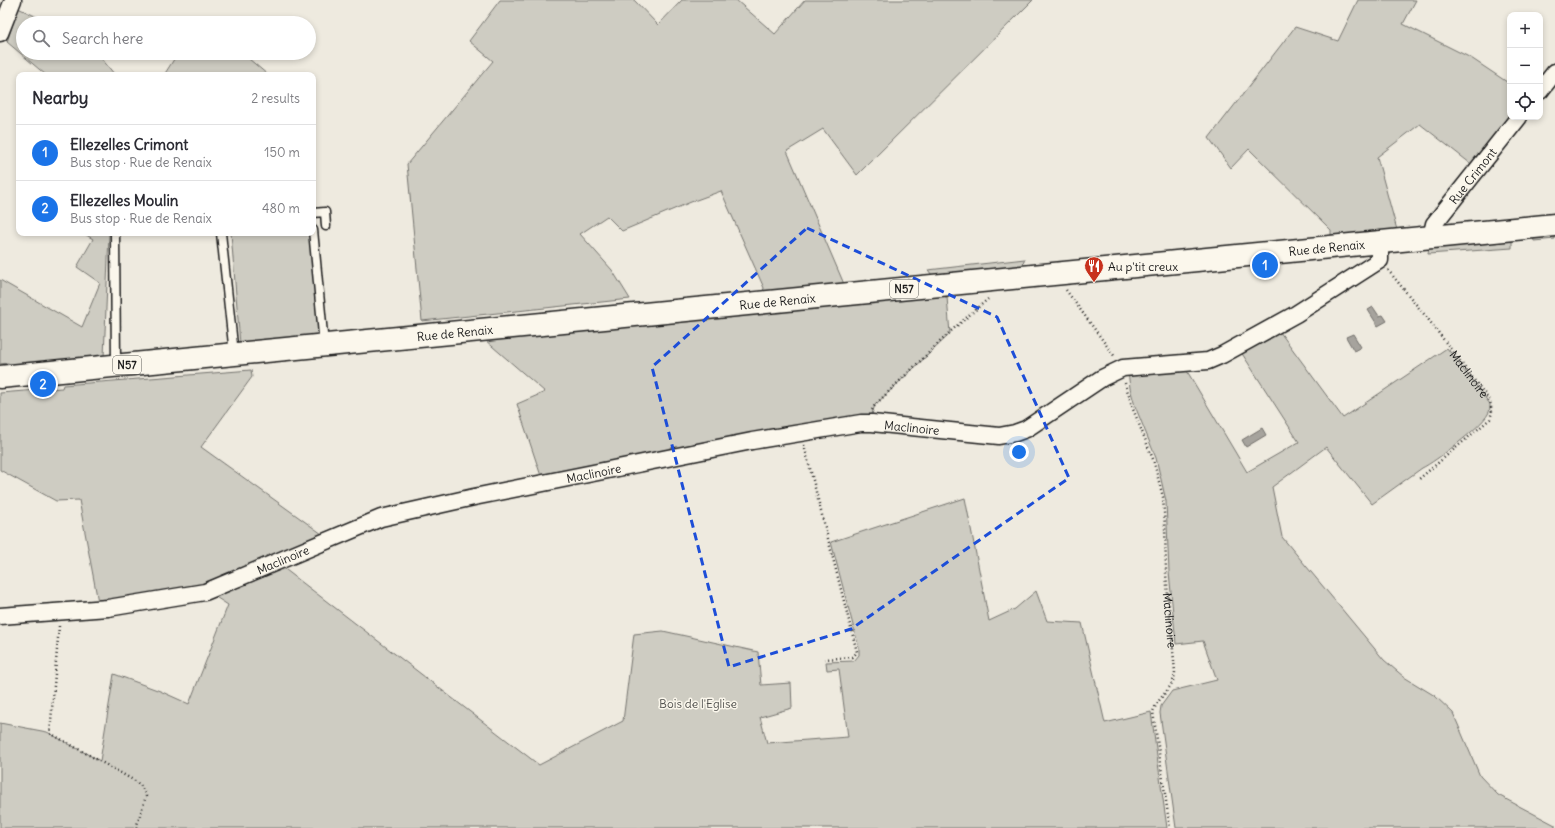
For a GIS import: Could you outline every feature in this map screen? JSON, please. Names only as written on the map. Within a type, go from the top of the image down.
[{"type":"main road","name":"Rue de Renaix","points":[[0,377],[1002,279],[1380,251],[1431,237],[1555,225]]},
{"type":"street","points":[[0,34],[13,0]]},
{"type":"street","points":[[1543,87],[1555,72]]},
{"type":"street","name":"Rue Crimont","points":[[1431,237],[1434,224],[1517,120]]},
{"type":"street","name":"Maclinoire","points":[[0,616],[108,608],[206,592],[381,518],[481,495],[752,441],[850,424],[872,423],[998,436],[1007,435],[1026,429],[1037,423],[1102,378],[1123,368],[1208,361],[1215,358],[1296,314],[1380,251]]},
{"type":"lane","points":[[316,213],[325,212],[326,226]]},
{"type":"lane","points":[[115,236],[116,366]]},
{"type":"lane","points":[[221,236],[234,355]]},
{"type":"lane","points":[[314,236],[324,346]]},
{"type":"path","name":"Maclinoire","points":[[1380,251],[1428,319],[1490,401],[1492,412],[1490,419],[1419,479]]},
{"type":"path","name":"Maclinoire","points":[[1057,274],[1063,285],[1123,368],[1126,387],[1133,410],[1153,459],[1163,497],[1166,574],[1175,664],[1175,679],[1155,705],[1153,712],[1170,828]]},
{"type":"path","points":[[872,423],[872,411],[875,405],[951,331],[992,295],[1002,279]]},
{"type":"path","points":[[801,433],[857,652],[853,658],[825,659]]},
{"type":"path","points":[[60,611],[50,732],[136,781],[142,787],[146,796],[136,828]]},
{"type":"highlighted area","points":[[807,228],[997,317],[1069,478],[851,629],[729,667],[652,367]]},
{"type":"green space","points":[[500,0],[634,0],[658,25],[682,0],[736,0],[775,34],[805,0],[1033,0],[857,175],[823,129],[787,151],[844,284],[763,293],[764,288],[721,191],[622,231],[607,216],[580,234],[612,270],[630,299],[422,321],[407,164],[493,61],[469,41]]},
{"type":"green space","points":[[1358,0],[1416,0],[1403,24],[1471,58],[1507,82],[1508,120],[1475,167],[1420,124],[1377,157],[1397,230],[1331,235],[1331,230],[1249,149],[1231,168],[1209,138],[1295,27],[1338,41]]},
{"type":"green space","points":[[18,8],[35,16],[16,16],[16,50],[7,42]]},
{"type":"green space","points":[[28,60],[103,60],[113,72],[42,72]]},
{"type":"green space","points":[[174,60],[250,60],[264,72],[166,72]]},
{"type":"green space","points":[[1555,235],[1555,239],[1534,241],[1533,237]]},
{"type":"green space","points":[[88,236],[109,236],[104,357],[15,367],[8,363],[0,364],[0,280],[82,327],[100,283],[77,267],[93,239]]},
{"type":"green space","points":[[231,236],[312,236],[321,337],[240,344]]},
{"type":"green space","points":[[1512,239],[1512,248],[1428,254],[1429,246]]},
{"type":"green space","points":[[1025,259],[1022,266],[932,275],[928,270]]},
{"type":"green space","points":[[944,294],[945,297],[947,297],[950,334],[875,405],[870,420],[543,482],[517,404],[545,392],[485,340],[619,328],[619,326]]},
{"type":"green space","points":[[1277,328],[1343,418],[1447,348],[1490,404],[1490,410],[1484,420],[1468,435],[1437,459],[1372,504],[1326,447],[1272,487],[1282,537],[1384,660],[1404,677],[1435,696],[1453,713],[1480,776],[1498,795],[1555,825],[1555,828],[1176,828],[1160,713],[1161,706],[1172,691],[1217,680],[1203,641],[1176,644],[1169,572],[1166,501],[1156,458],[1135,406],[1130,388],[1128,371],[1184,366],[1247,472],[1299,442],[1241,352]]},
{"type":"green space","points":[[251,370],[252,377],[201,447],[329,539],[208,586],[98,602],[79,500],[56,501],[0,470],[0,393],[62,388],[63,385]]},
{"type":"green space","name":"Bois de l'Eglise","points":[[965,498],[989,621],[1015,609],[1036,591],[1047,621],[1082,623],[1105,723],[1151,712],[1167,828],[0,828],[0,723],[47,732],[100,761],[114,674],[160,691],[189,704],[228,605],[208,592],[277,563],[539,765],[623,721],[634,634],[663,631],[758,652],[761,685],[791,683],[792,708],[760,717],[767,743],[848,737],[839,669],[827,670],[826,662],[854,661],[859,655],[859,648],[831,542]]},
{"type":"shaded area","points":[[1373,307],[1379,316],[1383,315],[1387,321],[1378,326],[1368,310]]},
{"type":"shaded area","points":[[1353,334],[1361,347],[1354,351],[1346,337]]},
{"type":"shaded area","points":[[1262,428],[1266,435],[1246,447],[1242,440]]},
{"type":"place","name":"Ellezelles Crimont","points":[[1265,265]]},
{"type":"place","name":"Au p'tit creux","points":[[1094,283]]},
{"type":"place","name":"Ellezelles Moulin","points":[[43,384]]}]
